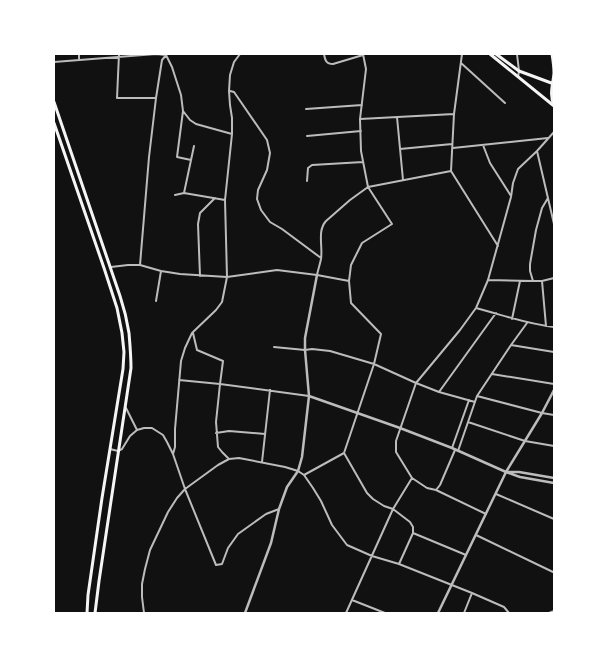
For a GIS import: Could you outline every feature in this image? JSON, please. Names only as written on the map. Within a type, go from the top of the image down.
[{"type":"main road","points":[[490,54],[554,106]]},
{"type":"main road","points":[[496,54],[519,71],[553,84]]},
{"type":"main road","points":[[552,54],[554,75],[551,97],[554,106]]},
{"type":"main road","points":[[552,54],[554,58]]},
{"type":"main road","points":[[54,102],[111,267],[129,332],[131,368],[95,613]]},
{"type":"main road","points":[[54,123],[117,308],[124,352],[123,369],[88,595],[87,613]]},
{"type":"street","points":[[79,54],[79,60]]},
{"type":"street","points":[[54,62],[120,56],[167,54]]},
{"type":"street","points":[[140,265],[149,157],[156,98],[162,60],[167,54]]},
{"type":"street","points":[[167,54],[181,95],[183,111],[177,157],[191,160]]},
{"type":"street","points":[[173,454],[175,448],[175,429],[181,361],[192,333],[216,310],[222,302],[227,277],[225,200],[232,134],[229,91],[230,75],[234,62],[240,54]]},
{"type":"street","points":[[304,476],[344,453],[374,364],[381,334],[351,304],[349,281],[351,265],[362,243],[392,224],[368,187],[361,151],[360,119],[366,69],[363,55],[329,64],[326,62],[324,54]]},
{"type":"street","points":[[462,54],[454,114],[451,171],[498,246]]},
{"type":"street","points":[[516,54],[519,71],[518,77]]},
{"type":"street","points":[[120,56],[117,98],[156,98]]},
{"type":"street","points":[[461,63],[505,103]]},
{"type":"street","points":[[229,91],[234,92],[267,140],[270,153],[267,170],[258,190],[257,199],[261,210],[270,222],[282,229],[321,258]]},
{"type":"street","points":[[306,109],[362,105]]},
{"type":"street","points":[[183,111],[190,120],[196,124],[232,134]]},
{"type":"street","points":[[360,119],[454,114]]},
{"type":"street","points":[[397,117],[402,180]]},
{"type":"street","points":[[307,136],[361,131]]},
{"type":"street","points":[[486,514],[436,490],[427,488],[412,478],[396,452],[396,441],[416,383],[460,330],[476,308],[488,280],[512,197],[513,183],[518,169],[554,132]]},
{"type":"street","points":[[452,148],[549,138]]},
{"type":"street","points":[[400,149],[453,144]]},
{"type":"street","points":[[483,145],[490,163],[512,197]]},
{"type":"street","points":[[184,193],[194,146]]},
{"type":"street","points":[[537,151],[554,224]]},
{"type":"street","points":[[307,181],[308,168],[312,165],[363,162]]},
{"type":"street","points":[[245,613],[271,543],[279,509],[287,487],[298,471],[302,456],[309,396],[305,338],[321,258],[321,232],[323,224],[350,200],[368,187],[451,171]]},
{"type":"street","points":[[175,195],[184,193],[225,200]]},
{"type":"street","points":[[200,276],[199,218],[200,213],[215,198]]},
{"type":"street","points":[[533,281],[530,271],[530,264],[536,230],[542,208],[548,198]]},
{"type":"street","points":[[111,267],[140,265],[161,271],[180,274],[227,277],[277,270],[349,281]]},
{"type":"street","points":[[156,301],[161,271]]},
{"type":"street","points":[[488,280],[542,281],[554,278]]},
{"type":"street","points":[[512,319],[520,281]]},
{"type":"street","points":[[542,281],[546,326]]},
{"type":"street","points":[[476,308],[528,323],[554,327]]},
{"type":"street","points":[[439,392],[496,313]]},
{"type":"street","points":[[458,451],[477,396],[511,345],[528,323]]},
{"type":"street","points":[[192,333],[197,350],[224,361],[220,384],[216,432],[218,447],[229,459]]},
{"type":"street","points":[[511,345],[554,352]]},
{"type":"street","points":[[274,347],[330,351],[374,364],[439,392],[475,402]]},
{"type":"street","points":[[492,374],[554,384]]},
{"type":"street","points":[[179,380],[309,396],[400,428],[520,477],[554,483]]},
{"type":"street","points":[[262,462],[270,390]]},
{"type":"street","points":[[438,613],[506,472],[542,413],[554,390]]},
{"type":"street","points":[[477,396],[554,415]]},
{"type":"street","points":[[436,490],[440,485],[469,400]]},
{"type":"street","points":[[125,407],[136,430]]},
{"type":"street","points":[[468,422],[525,441],[554,446]]},
{"type":"street","points":[[110,449],[118,451],[122,449],[130,436],[136,430],[152,428],[163,435],[173,454],[185,489],[216,565],[222,564],[228,548],[238,534],[266,514],[279,509]]},
{"type":"street","points":[[216,432],[230,430],[265,434]]},
{"type":"street","points":[[344,453],[367,493],[384,506],[393,509],[410,522],[413,527],[413,533],[399,564]]},
{"type":"street","points":[[144,613],[142,597],[144,569],[150,550],[168,512],[185,489],[218,465],[229,459],[239,458],[298,471],[313,488],[332,525],[347,545],[372,556],[399,564],[472,593],[504,607],[509,613]]},
{"type":"street","points":[[506,472],[519,472],[554,478]]},
{"type":"street","points":[[346,613],[393,509],[412,478]]},
{"type":"street","points":[[496,494],[554,519]]},
{"type":"street","points":[[413,533],[466,555]]},
{"type":"street","points":[[476,535],[554,572]]},
{"type":"street","points":[[464,613],[472,593]]},
{"type":"street","points":[[352,600],[386,613]]},
{"type":"street","points":[[549,613],[554,611]]}]
